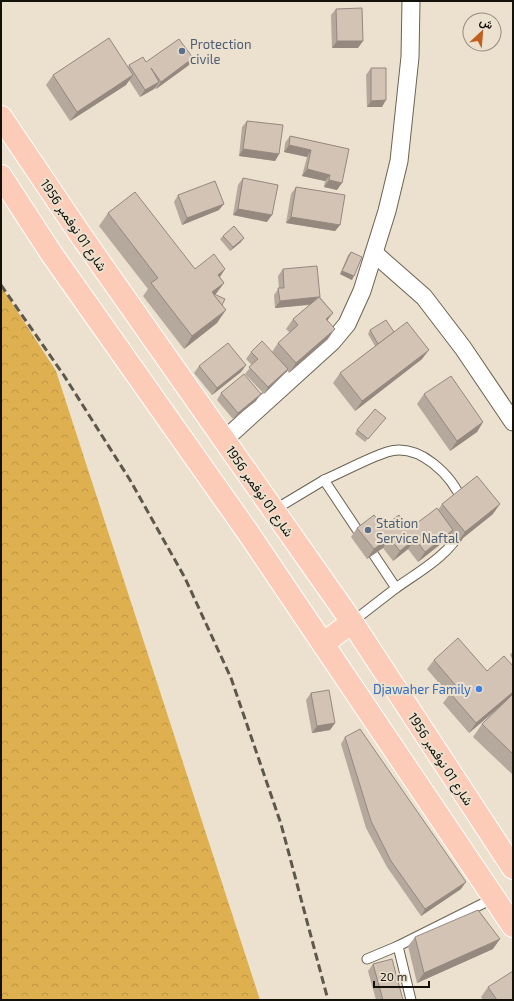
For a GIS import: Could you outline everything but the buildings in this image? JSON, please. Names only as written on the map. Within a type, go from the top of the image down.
[{"type":"main road","name":"شارع 01 نوفمبر 1956","points":[[1,117],[82,237],[352,622],[513,868]]},
{"type":"main road","points":[[1,176],[56,259],[247,531],[513,926]]},
{"type":"main road","points":[[247,531],[274,510]]},
{"type":"main road","points":[[323,644],[352,622]]},
{"type":"street","points":[[224,440],[332,342],[346,324],[362,292],[387,211],[399,161],[410,57],[412,1]]},
{"type":"street","points":[[374,253],[424,297],[463,348],[513,422]]},
{"type":"lane","points":[[274,510],[324,480],[388,452],[403,451],[419,455],[438,467],[456,487],[465,509]]},
{"type":"lane","points":[[324,480],[396,588]]},
{"type":"lane","points":[[352,622],[396,588],[435,561],[458,538],[464,524]]},
{"type":"lane","points":[[367,959],[398,946],[494,898]]},
{"type":"lane","points":[[398,946],[411,1000]]},
{"type":"green space","points":[[1,286],[56,371],[260,1000],[1,1000]]},
{"type":"railway","points":[[1,285],[63,374],[130,480],[185,578],[231,678],[281,824],[328,1000]]},
{"type":"place","name":"Protection civile","points":[[182,51]]},
{"type":"place","name":"Station Service Naftal","points":[[368,530]]},
{"type":"place","name":"Djawaher Family","points":[[479,689]]}]
